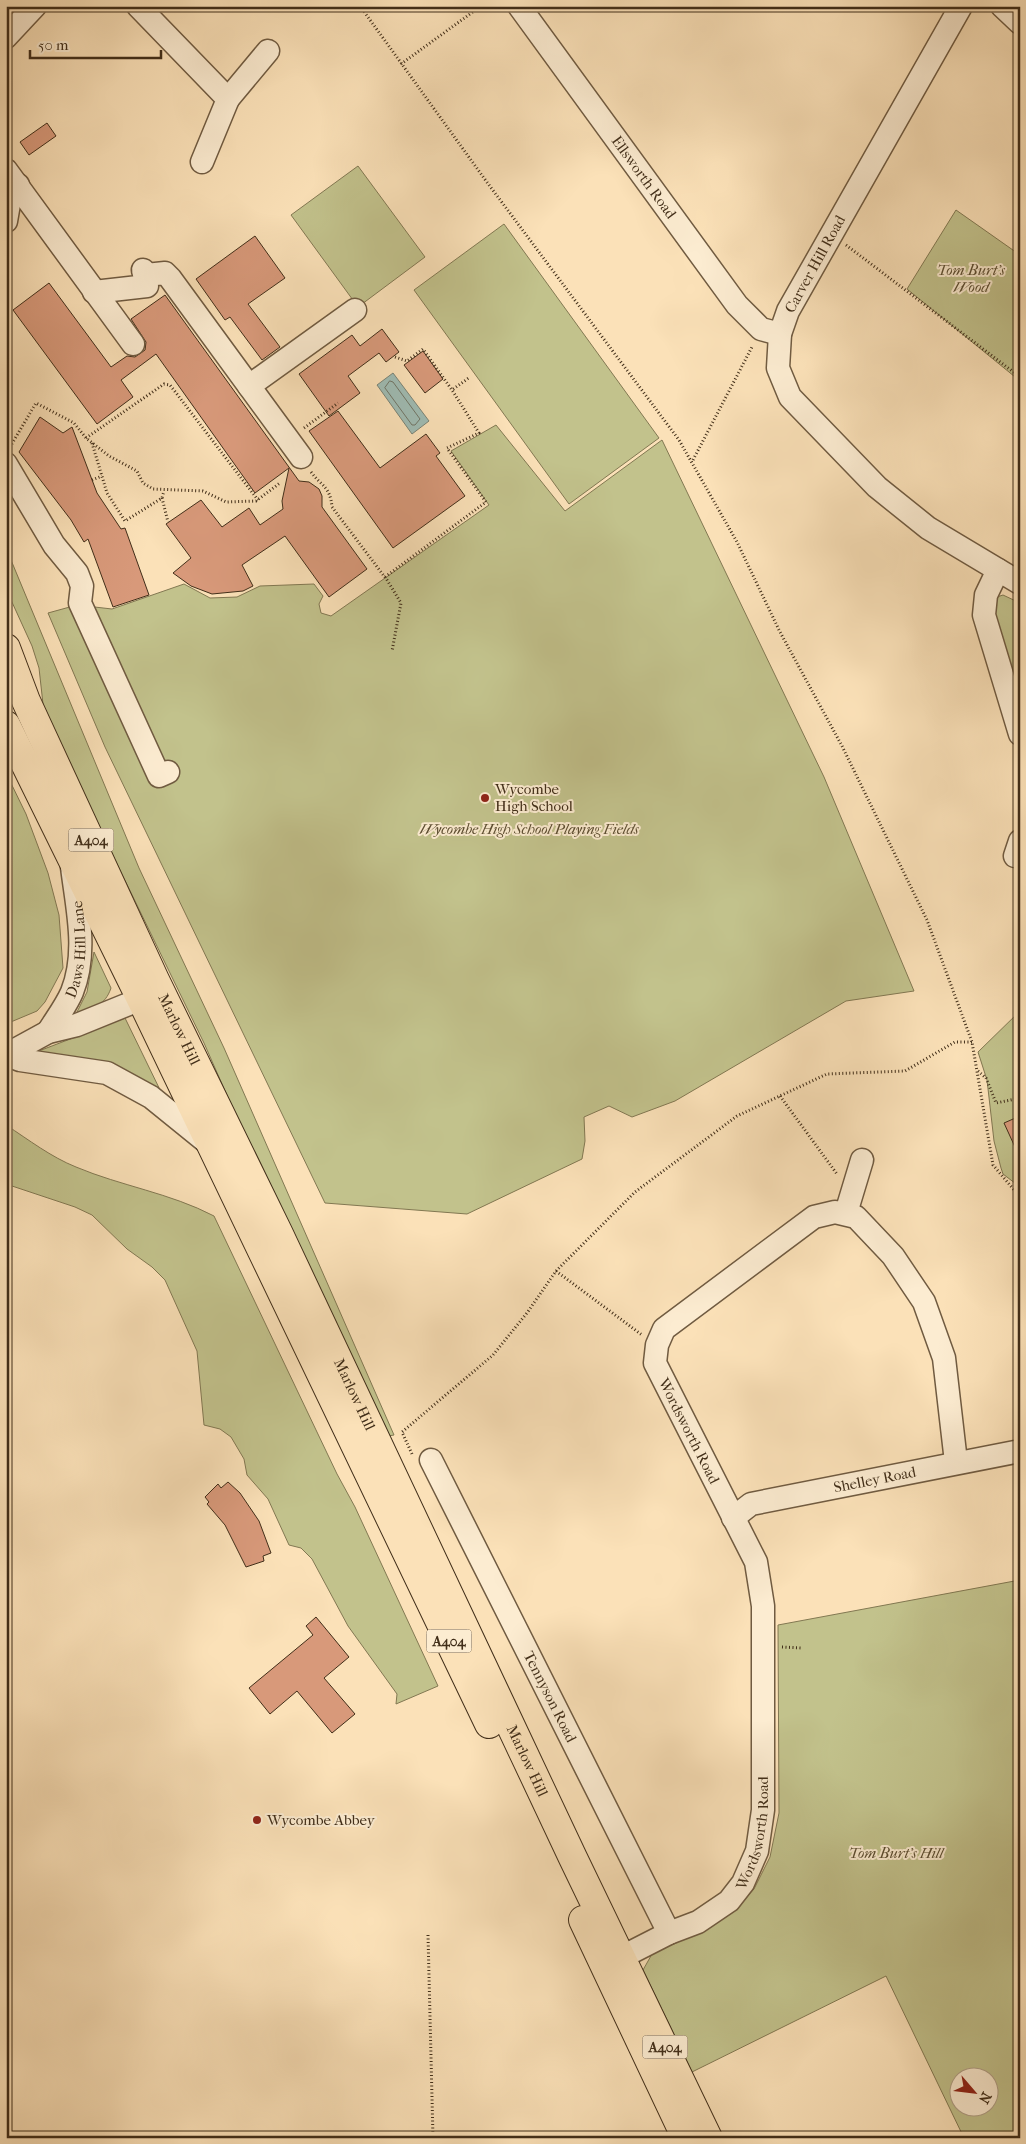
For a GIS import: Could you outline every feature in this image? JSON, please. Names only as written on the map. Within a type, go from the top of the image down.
[{"type":"main road","name":"Marlow Hill","points":[[6,648],[148,990],[209,1144],[686,2138]]},
{"type":"main road","name":"Marlow Hill","points":[[6,725],[71,861],[148,990],[279,1234],[573,1858],[708,2138]]},
{"type":"street","points":[[6,37],[35,6]]},
{"type":"street","points":[[138,6],[228,99]]},
{"type":"street","name":"Ellsworth Road","points":[[519,6],[737,305],[771,332]]},
{"type":"street","name":"Carver Hill Road","points":[[961,6],[788,311],[771,332],[778,368],[790,397],[877,487],[928,528],[1020,583]]},
{"type":"street","points":[[1002,6],[1020,23]]},
{"type":"street","points":[[202,162],[228,99],[268,51]]},
{"type":"street","points":[[12,178],[44,209],[94,292],[133,344]]},
{"type":"street","points":[[6,221],[12,178]]},
{"type":"street","points":[[94,292],[166,273],[298,454]]},
{"type":"street","points":[[249,386],[355,310]]},
{"type":"street","points":[[6,464],[54,545],[77,573],[82,586],[80,603],[159,776],[168,772]]},
{"type":"street","points":[[998,570],[986,595],[984,615],[1020,734]]},
{"type":"street","name":"Daws Hill Lane","points":[[48,1032],[72,993],[80,968],[81,944],[71,861]]},
{"type":"street","name":"Daws Hill Lane","points":[[6,1055],[48,1032],[77,1025],[148,990]]},
{"type":"street","points":[[6,1055],[20,1060],[106,1072],[151,1097],[209,1144]]},
{"type":"street","points":[[656,1345],[664,1329],[674,1320],[814,1217],[835,1212],[849,1204],[862,1160]]},
{"type":"street","points":[[849,1204],[856,1217],[893,1256],[924,1302],[944,1358],[956,1462]]},
{"type":"street","name":"Wordsworth Road","points":[[622,1957],[669,1933],[698,1922],[729,1901],[743,1883],[757,1851],[764,1810],[763,1606],[756,1562],[655,1363],[656,1345]]},
{"type":"street","name":"Shelley Road","points":[[733,1518],[751,1504],[956,1462],[1020,1451]]},
{"type":"street","name":"Tennyson Road","points":[[432,1460],[669,1933]]},
{"type":"path","points":[[360,6],[692,461],[737,542],[780,632],[842,746],[918,903],[972,1042],[993,1165],[1020,1198]]},
{"type":"path","points":[[402,64],[481,6]]},
{"type":"path","points":[[832,234],[1020,377]]},
{"type":"path","points":[[692,461],[771,332]]},
{"type":"path","points":[[385,577],[486,502],[447,448],[479,433],[423,349],[407,361],[395,357]]},
{"type":"path","points":[[452,390],[470,377]]},
{"type":"path","points":[[86,438],[150,392],[164,384],[170,385],[258,500]]},
{"type":"path","points":[[6,454],[36,403],[74,423],[86,438],[108,456],[137,471],[143,483],[152,489],[164,491],[203,491],[226,502],[258,500],[280,483]]},
{"type":"path","points":[[338,404],[298,454],[316,479],[330,492],[332,507],[385,577],[401,603],[392,651]]},
{"type":"path","points":[[92,442],[107,494],[125,521],[162,498]]},
{"type":"path","points":[[92,480],[102,476]]},
{"type":"path","points":[[164,491],[162,498],[168,522]]},
{"type":"path","points":[[406,1441],[402,1432],[493,1355],[527,1313],[556,1271],[635,1192],[736,1116],[826,1074],[905,1071],[954,1042],[972,1042]]},
{"type":"path","points":[[977,1071],[986,1078],[996,1103],[1020,1098]]},
{"type":"path","points":[[780,1096],[849,1204]]},
{"type":"path","points":[[556,1271],[656,1345]]},
{"type":"path","points":[[428,1935],[433,2138]]},
{"type":"green space","points":[[358,166],[425,257],[358,307],[291,215]]},
{"type":"green space","name":"Tom Burt's Wood","points":[[956,210],[1020,255],[1020,381],[907,289]]},
{"type":"green space","points":[[504,224],[659,438],[569,504],[414,290]]},
{"type":"green space","name":"Wycombe High School Playing Fields","points":[[496,425],[565,511],[662,440],[824,777],[914,991],[846,1001],[675,1101],[632,1117],[609,1106],[584,1117],[585,1141],[582,1159],[467,1214],[325,1203],[105,747],[48,613],[77,605],[112,609],[184,584],[210,598],[237,597],[260,586],[314,584],[323,596],[319,604],[321,613],[331,616],[489,505],[451,451]]},
{"type":"green space","points":[[6,548],[139,868],[224,1048],[394,1435],[388,1436],[255,1159],[204,1043],[67,761],[43,704],[39,668],[32,646],[6,589]]},
{"type":"green space","points":[[1003,595],[1020,603],[1020,715],[992,606],[997,597]]},
{"type":"green space","points":[[6,773],[26,814],[48,873],[59,915],[63,968],[45,1002],[37,1011],[6,1024]]},
{"type":"green space","points":[[94,952],[111,988],[102,1003],[76,1014],[87,992]]},
{"type":"green space","points":[[1020,1011],[1020,1187],[1003,1174],[1001,1168],[994,1141],[987,1080],[978,1052]]},
{"type":"green space","points":[[125,1018],[163,1096],[31,1054]]},
{"type":"green space","points":[[6,1125],[49,1153],[76,1167],[180,1201],[214,1216],[337,1474],[355,1507],[438,1686],[396,1704],[397,1694],[348,1626],[312,1559],[301,1548],[289,1545],[268,1499],[247,1475],[244,1459],[231,1437],[220,1429],[204,1425],[197,1351],[165,1280],[152,1267],[127,1249],[92,1215],[75,1207],[12,1186],[6,1187]]},
{"type":"green space","name":"Tom Burt's Hill","points":[[1020,1580],[1020,2138],[964,2138],[953,2116],[998,2116],[998,2066],[948,2066],[948,2105],[886,1976],[692,2072],[643,1970],[652,1954],[715,1923],[737,1907],[754,1889],[770,1857],[779,1813],[778,1625]]},
{"type":"water","points":[[393,373],[429,421],[412,434],[377,385]]},
{"type":"building","points":[[47,123],[56,136],[29,155],[20,142]]},
{"type":"building","points":[[255,236],[285,278],[248,304],[280,347],[262,360],[230,317],[225,320],[196,279]]},
{"type":"building","points":[[49,283],[111,367],[127,356],[135,357],[145,350],[146,342],[131,319],[165,295],[299,481],[309,482],[319,489],[322,496],[322,507],[367,569],[329,597],[285,536],[242,565],[253,586],[243,591],[212,594],[191,586],[173,573],[191,558],[166,524],[201,500],[222,527],[249,508],[260,525],[283,509],[282,501],[289,468],[255,493],[156,354],[121,380],[133,397],[97,424],[13,310]]},
{"type":"building","points":[[382,329],[399,352],[386,362],[379,353],[348,376],[360,393],[329,416],[299,374],[352,335],[360,346]]},
{"type":"building","points":[[423,351],[443,379],[425,393],[404,365]]},
{"type":"building","points":[[338,411],[380,468],[426,434],[440,453],[436,456],[465,496],[393,548],[309,431]]},
{"type":"building","points":[[40,417],[63,433],[72,427],[97,493],[121,529],[125,528],[149,595],[113,607],[88,539],[84,542],[71,520],[19,452]]},
{"type":"building","points":[[1020,1116],[1020,1158],[1004,1123]]},
{"type":"building","points":[[228,1482],[240,1493],[259,1521],[271,1553],[263,1556],[264,1561],[246,1567],[225,1525],[207,1504],[209,1502],[205,1497],[218,1484],[221,1488]]},
{"type":"building","points":[[316,1617],[349,1657],[324,1678],[355,1714],[332,1733],[297,1691],[270,1714],[249,1688],[313,1635],[306,1626]]},
{"type":"place","name":"Wycombe High School","points":[[485,798]]},
{"type":"place","name":"Wycombe Abbey","points":[[257,1820]]}]
